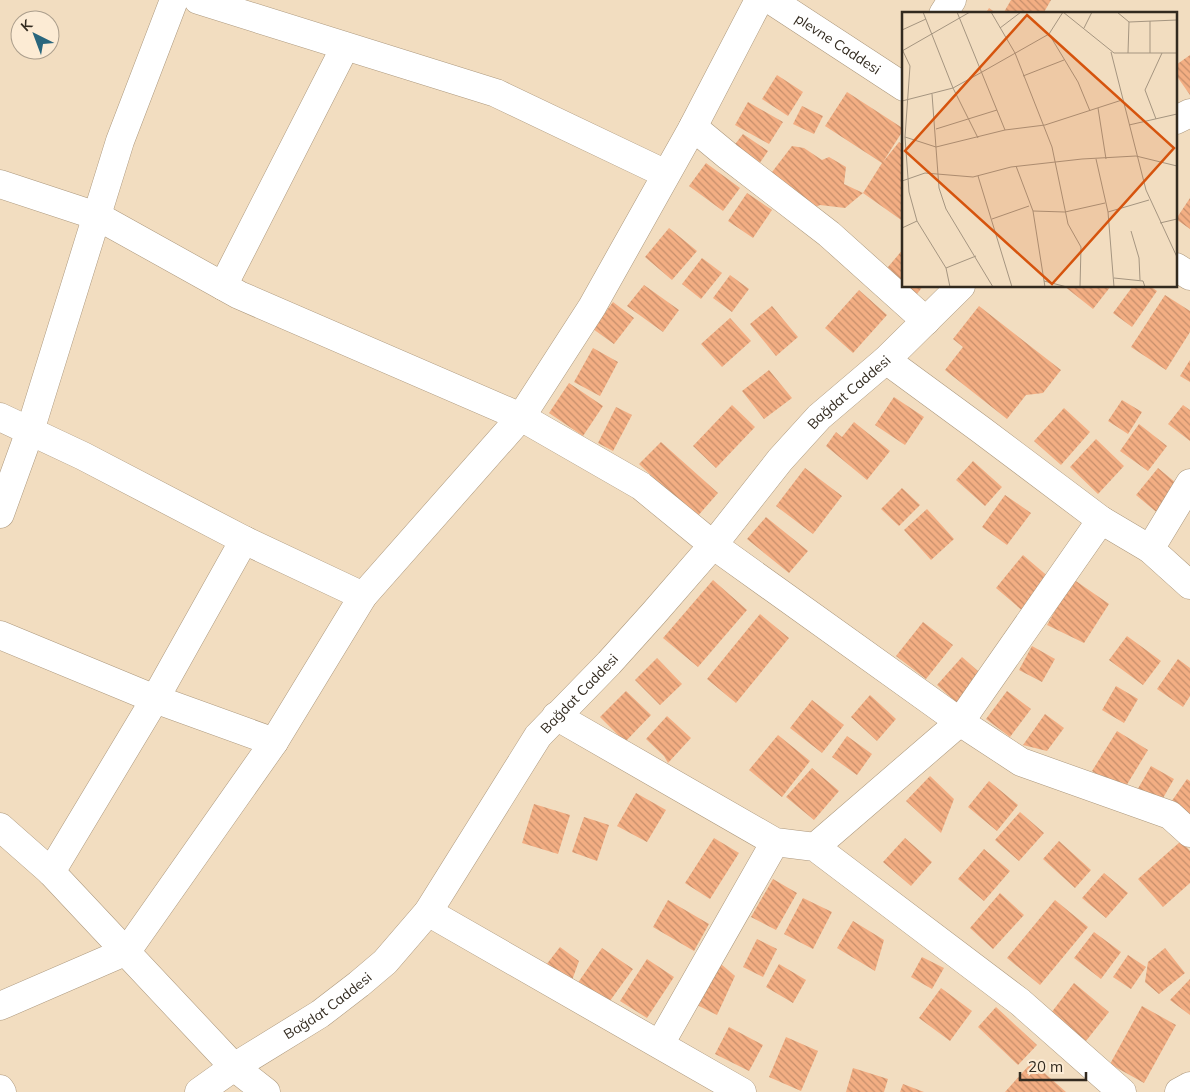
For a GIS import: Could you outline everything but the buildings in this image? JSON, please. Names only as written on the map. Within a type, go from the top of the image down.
[{"type":"street","points":[[0,514],[30,431],[120,141],[174,0]]},
{"type":"street","points":[[198,0],[496,93],[666,174]]},
{"type":"street","points":[[0,1006],[127,951],[274,742],[363,596],[522,417],[592,307],[693,126],[760,0]]},
{"type":"street","name":"plevne Caddesi","points":[[771,0],[901,79]]},
{"type":"street","points":[[944,12],[952,0]]},
{"type":"street","points":[[224,286],[345,47]]},
{"type":"street","points":[[1178,119],[1190,113]]},
{"type":"street","points":[[693,126],[728,156],[829,234],[926,321]]},
{"type":"street","points":[[0,184],[97,216],[239,294],[522,417],[641,486],[713,545],[960,722],[1021,762],[1170,815],[1190,833]]},
{"type":"street","points":[[1178,268],[1190,276]]},
{"type":"street","name":"Bağdat Caddesi","points":[[199,1092],[234,1067],[320,1014],[385,962],[428,912],[538,736],[609,662],[713,545],[780,460],[819,417],[886,360],[959,288]]},
{"type":"street","points":[[886,360],[988,434],[1101,520],[1150,549],[1190,585]]},
{"type":"street","points":[[0,417],[83,456],[244,540],[363,596]]},
{"type":"street","points":[[1150,549],[1190,483]]},
{"type":"street","points":[[815,847],[960,722],[1101,520]]},
{"type":"street","points":[[51,872],[155,699],[244,540]]},
{"type":"street","points":[[0,635],[155,699],[274,742]]},
{"type":"street","points":[[556,716],[775,842],[815,847],[1020,1002],[1122,1092]]},
{"type":"street","points":[[0,827],[51,872],[234,1067],[266,1092]]},
{"type":"street","points":[[660,1044],[775,842]]},
{"type":"street","points":[[428,912],[742,1092]]},
{"type":"street","points":[[1178,1092],[1190,1086]]}]
